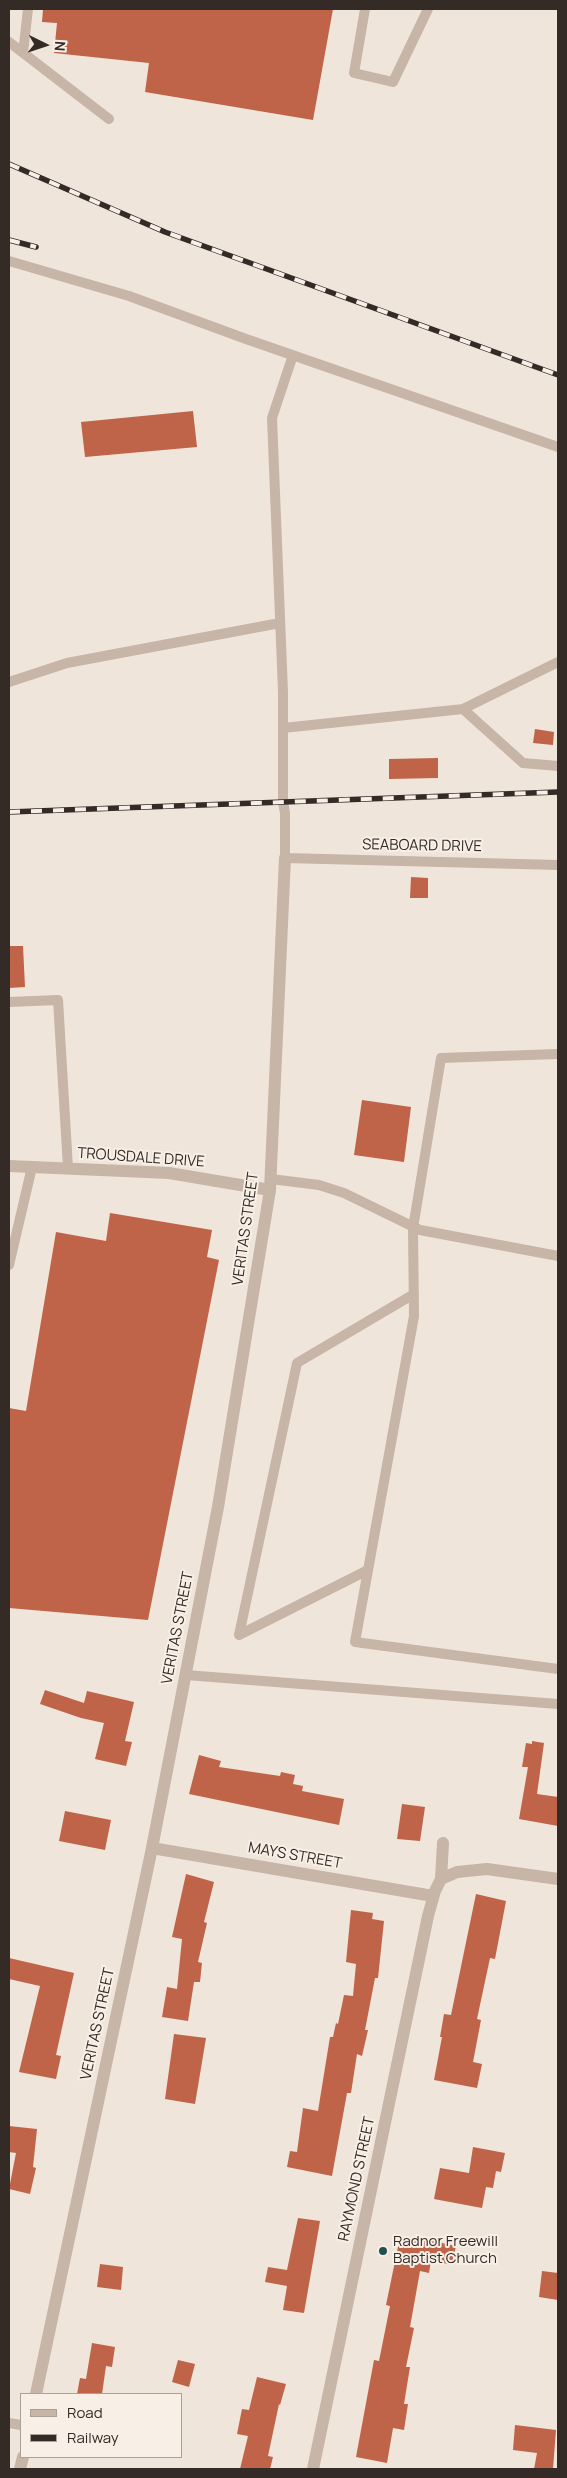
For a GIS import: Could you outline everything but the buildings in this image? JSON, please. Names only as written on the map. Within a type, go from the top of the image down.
[{"type":"street","name":"VERITAS STREET","points":[[36,2393],[152,1848],[218,1507],[270,1184],[286,858]]},
{"type":"street","name":"TROUSDALE DRIVE","points":[[9,1166],[169,1173],[270,1184]]},
{"type":"street","points":[[443,1843],[441,1879],[457,1872],[487,1869],[558,1879]]},
{"type":"street","name":"MAYS STREET","points":[[152,1848],[433,1896]]},
{"type":"street","name":"RAYMOND STREET","points":[[313,2469],[433,1896],[441,1879]]},
{"type":"lane","points":[[24,53],[28,9]]},
{"type":"lane","points":[[365,9],[354,73],[393,82],[428,9]]},
{"type":"lane","points":[[9,42],[109,119]]},
{"type":"lane","points":[[9,261],[130,296],[558,447]]},
{"type":"lane","points":[[286,858],[272,418],[293,355]]},
{"type":"lane","points":[[9,682],[67,663],[280,623]]},
{"type":"lane","points":[[283,728],[463,708],[558,662]]},
{"type":"lane","points":[[463,708],[523,763],[558,766]]},
{"type":"lane","name":"SEABOARD DRIVE","points":[[286,858],[558,865]]},
{"type":"lane","points":[[9,1002],[58,1000],[68,1168]]},
{"type":"lane","points":[[558,1054],[440,1058],[413,1228],[414,1316],[355,1642],[558,1669]]},
{"type":"lane","points":[[9,1264],[32,1167]]},
{"type":"lane","points":[[270,1184],[319,1185],[344,1193],[413,1228],[558,1256]]},
{"type":"lane","points":[[368,1570],[239,1635],[297,1363],[414,1294]]},
{"type":"lane","points":[[186,1675],[558,1704]]},
{"type":"railway","points":[[9,164],[165,232],[558,375]]},
{"type":"railway","points":[[9,240],[36,247]]},
{"type":"railway","points":[[9,812],[558,792]]},
{"type":"place","name":"Radnor Freewill Baptist Church","points":[[383,2251]]}]
